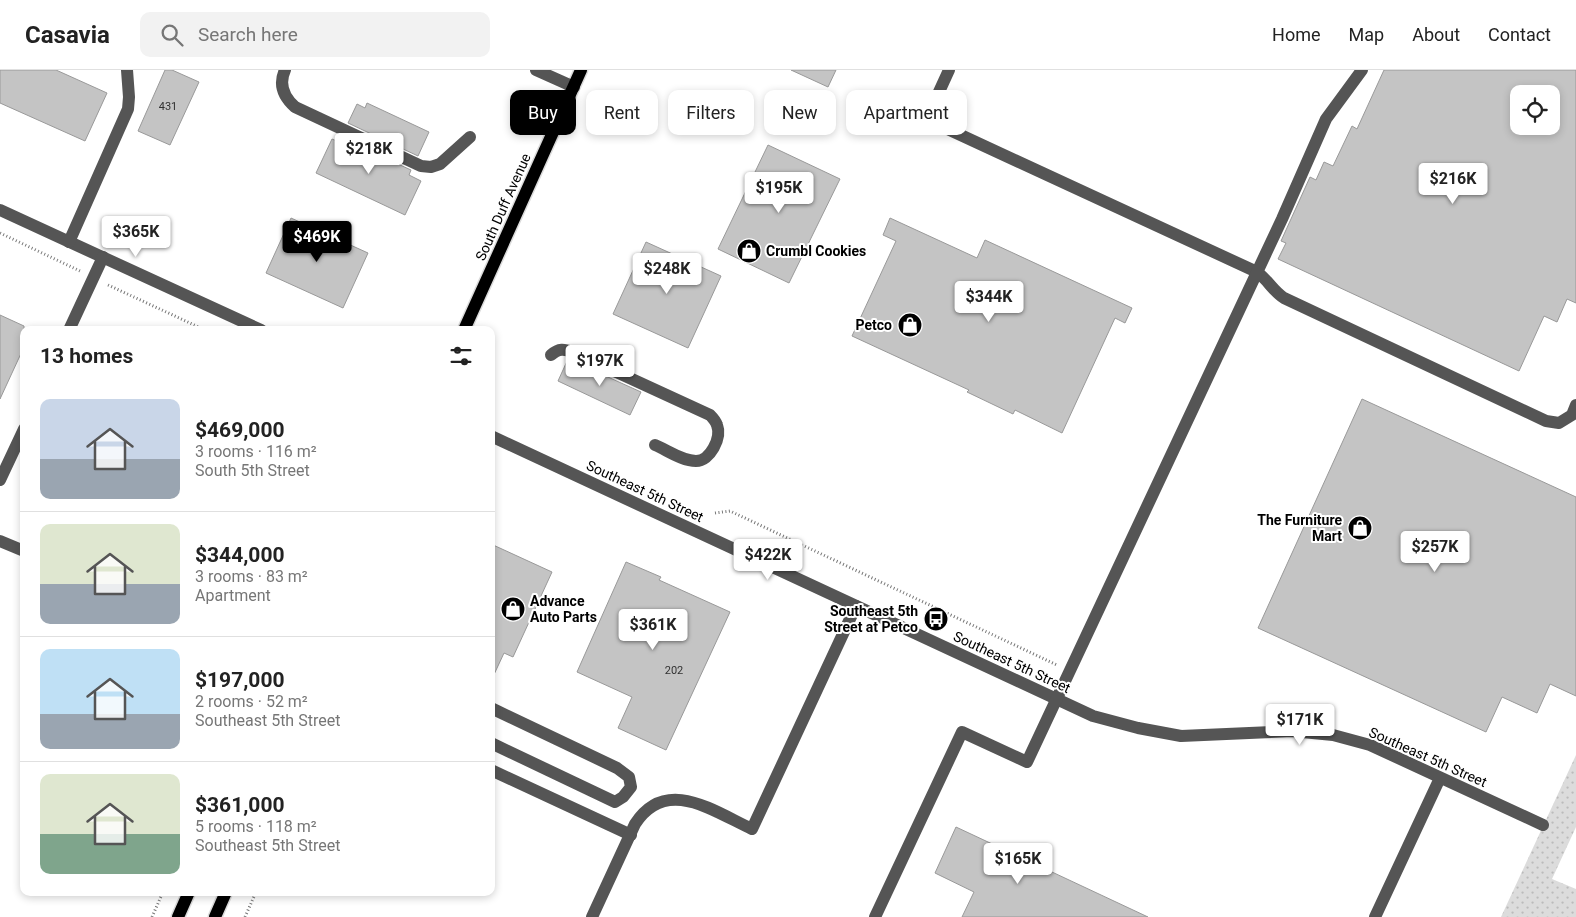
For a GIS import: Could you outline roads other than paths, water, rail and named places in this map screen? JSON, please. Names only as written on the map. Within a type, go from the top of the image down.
[{"type":"main road","name":"South Duff Avenue","points":[[466,326],[581,70]]},
{"type":"main road","points":[[178,917],[187,896]]},
{"type":"main road","points":[[215,917],[224,896]]},
{"type":"street","points":[[69,242],[128,109],[127,70]]},
{"type":"street","points":[[286,70],[282,85],[286,98],[295,108],[421,166],[431,167],[440,164],[470,137]]},
{"type":"street","points":[[536,70],[574,87]]},
{"type":"street","points":[[949,70],[933,106],[932,116],[939,125],[1257,272],[1284,298],[1546,421],[1559,423],[1572,415],[1576,405]]},
{"type":"street","points":[[875,917],[962,732],[1027,762],[1257,272],[1326,119],[1362,70]]},
{"type":"street","points":[[0,210],[252,326]]},
{"type":"street","points":[[71,326],[103,257]]},
{"type":"street","points":[[551,355],[557,350],[564,349],[573,352],[710,415],[717,424],[719,435],[712,451],[706,457],[697,461],[686,459],[655,445]]},
{"type":"street","points":[[0,480],[20,438]]},
{"type":"street","name":"Southeast 5th Street","points":[[495,438],[1094,716],[1138,728],[1181,736],[1292,731],[1333,735],[1370,745],[1543,825]]},
{"type":"street","points":[[0,541],[20,549]]},
{"type":"street","points":[[592,917],[642,813],[650,806],[661,801],[674,799],[695,802],[752,829],[856,606]]},
{"type":"street","points":[[495,710],[617,768],[630,777],[631,787],[623,797],[615,802],[495,745]]},
{"type":"street","points":[[495,772],[631,835]]},
{"type":"street","points":[[1375,917],[1440,778]]},
{"type":"place","name":"Crumbl Cookies","points":[[749,251]]},
{"type":"place","name":"Petco","points":[[910,325]]},
{"type":"place","name":"The Furniture Mart","points":[[1360,528]]},
{"type":"place","name":"Advance Auto Parts","points":[[513,609]]},
{"type":"place","name":"Southeast 5th Street at Petco","points":[[936,619]]}]
